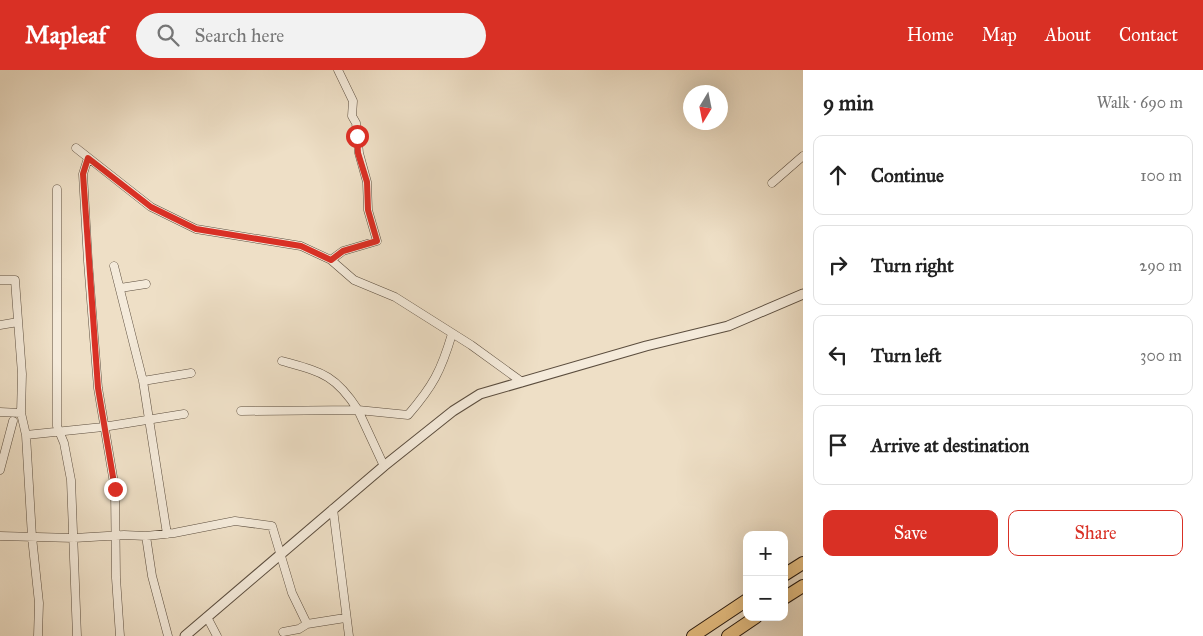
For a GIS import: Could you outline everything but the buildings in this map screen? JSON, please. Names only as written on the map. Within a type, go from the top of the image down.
[{"type":"highway","points":[[788,572],[803,563]]},
{"type":"highway","points":[[788,595],[803,586]]},
{"type":"highway","points":[[693,636],[743,603]]},
{"type":"highway","points":[[728,636],[750,621]]},
{"type":"street","points":[[331,260],[343,251],[377,241],[368,210],[367,182],[358,153],[356,123],[352,116],[353,101],[347,84],[338,70]]},
{"type":"street","points":[[76,148],[151,207],[196,229],[301,246],[331,260],[354,280],[395,297],[522,382]]},
{"type":"street","points":[[772,183],[803,156]]},
{"type":"street","points":[[88,158],[83,174],[88,260],[103,427],[115,489],[116,578],[120,636]]},
{"type":"street","points":[[58,189],[57,426],[71,480],[77,636]]},
{"type":"street","points":[[114,266],[143,381],[167,534]]},
{"type":"street","points":[[0,280],[15,280],[22,374],[22,413],[26,435],[32,537],[39,603],[38,636]]},
{"type":"street","points":[[120,288],[146,284]]},
{"type":"street","points":[[185,636],[384,466],[453,411],[480,394],[646,346],[728,326],[803,294]]},
{"type":"street","points":[[0,325],[18,322]]},
{"type":"street","points":[[241,411],[358,410],[408,415],[431,389],[443,366],[452,334]]},
{"type":"street","points":[[282,361],[317,371],[334,380],[346,391],[358,410],[384,466]]},
{"type":"street","points":[[143,381],[191,373]]},
{"type":"street","points":[[0,412],[22,413]]},
{"type":"street","points":[[26,435],[103,427],[184,414]]},
{"type":"street","points":[[0,470],[13,421]]},
{"type":"street","points":[[333,509],[345,618],[349,636]]},
{"type":"street","points":[[0,537],[74,538],[116,535],[146,536],[167,534],[235,521],[272,526],[292,593],[308,624]]},
{"type":"street","points":[[146,536],[152,576],[168,636]]},
{"type":"street","points":[[207,617],[217,636]]},
{"type":"street","points":[[283,632],[308,624],[345,618]]},
{"type":"route","points":[[115,489],[103,427],[98,388],[83,174],[88,158],[151,207],[196,229],[301,246],[331,260],[343,251],[377,241],[368,210],[367,182],[358,153],[357,136]]}]
